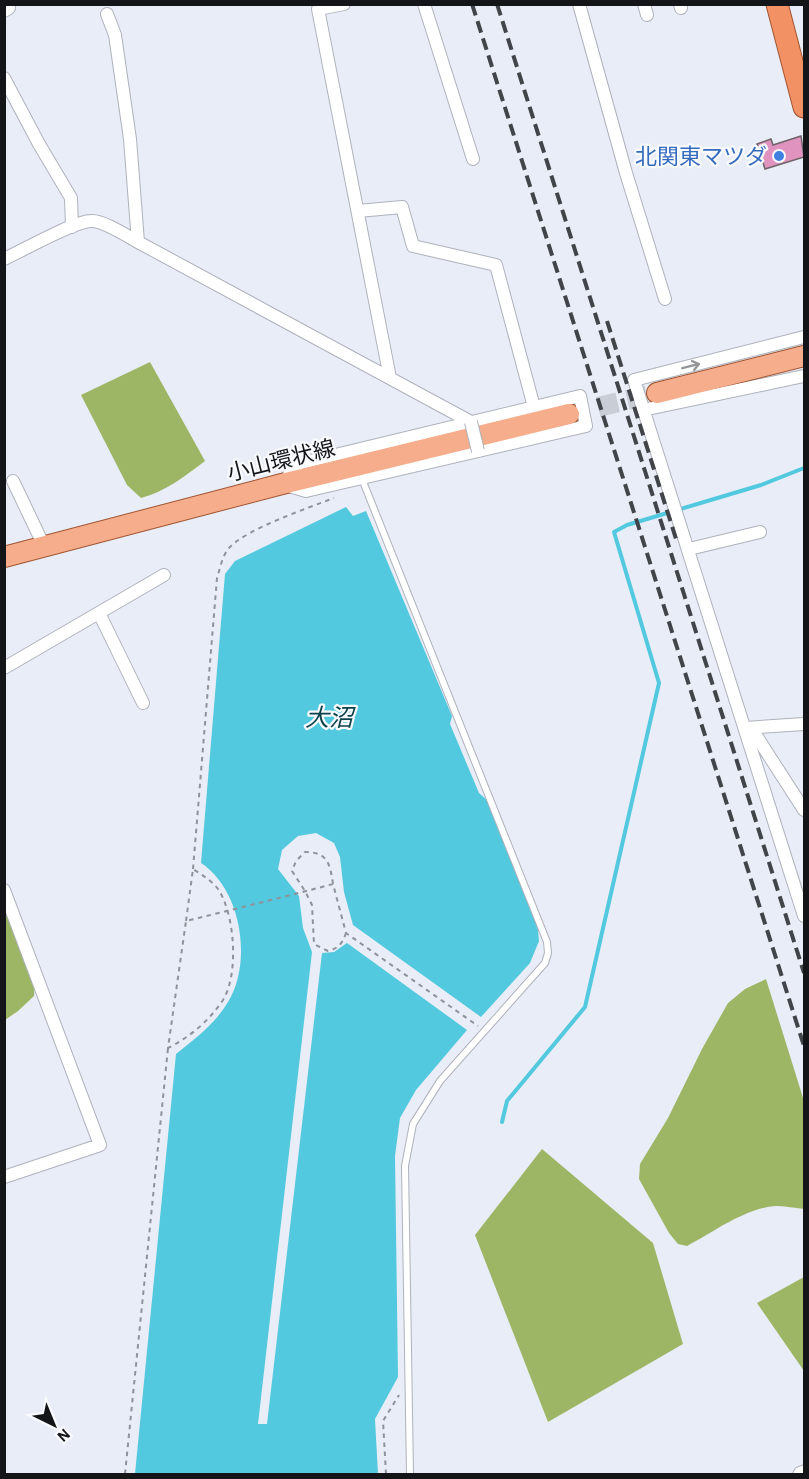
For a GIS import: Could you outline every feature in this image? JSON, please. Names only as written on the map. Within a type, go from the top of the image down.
[{"type":"highway","points":[[777,4],[804,107]]},
{"type":"main road","points":[[657,393],[804,356]]},
{"type":"main road","name":"小山環状線","points":[[4,557],[282,484],[569,414]]},
{"type":"street","points":[[4,11],[9,8],[7,4]]},
{"type":"street","points":[[344,4],[318,9],[390,378]]},
{"type":"street","points":[[424,4],[473,159]]},
{"type":"street","points":[[579,4],[626,173],[665,299]]},
{"type":"street","points":[[107,14],[115,35],[130,139],[138,242]]},
{"type":"street","points":[[4,78],[71,198],[72,227]]},
{"type":"street","points":[[358,211],[402,207],[412,246],[496,265],[534,407]]},
{"type":"street","points":[[4,259],[92,220],[138,242],[471,422],[478,450]]},
{"type":"street","points":[[804,337],[634,380],[804,916]]},
{"type":"street","points":[[643,411],[804,376]]},
{"type":"street","points":[[580,396],[586,426],[306,491],[282,484],[298,464],[534,407],[580,396]]},
{"type":"street","points":[[13,480],[44,546]]},
{"type":"street","points":[[688,549],[760,532]]},
{"type":"street","points":[[4,668],[164,574]]},
{"type":"street","points":[[99,613],[143,703]]},
{"type":"street","points":[[745,728],[804,724]]},
{"type":"street","points":[[745,728],[755,734],[804,810]]},
{"type":"street","points":[[4,890],[100,1145],[4,1177]]},
{"type":"lane","points":[[362,479],[547,942],[548,953],[545,963],[440,1081],[413,1124],[405,1166],[410,1474]]},
{"type":"path","points":[[125,1474],[168,1048],[193,869],[217,578],[229,548],[260,528],[339,496]]},
{"type":"path","points":[[305,852],[317,852],[325,857],[331,870],[346,933],[342,944],[336,949],[328,951],[314,944],[312,905],[305,891],[292,872],[296,861],[305,852]]},
{"type":"path","points":[[168,1048],[190,1036],[224,998],[234,962],[233,933],[219,890],[205,876],[193,869]]},
{"type":"path","points":[[186,921],[333,884]]},
{"type":"path","points":[[346,933],[485,1031]]},
{"type":"path","points":[[386,1474],[383,1421],[409,1379]]},
{"type":"green space","points":[[150,362],[205,461],[167,488],[141,498],[127,485],[81,395]]},
{"type":"green space","points":[[4,907],[24,951],[34,987],[34,996],[5,1020]]},
{"type":"green space","points":[[766,979],[804,1101],[804,1209],[776,1206],[753,1211],[687,1246],[678,1244],[669,1233],[639,1179],[640,1164],[668,1118],[728,1003],[745,989]]},
{"type":"green space","points":[[542,1149],[653,1243],[683,1344],[548,1422],[475,1235]]},
{"type":"green space","points":[[804,1277],[804,1371],[757,1303]]},
{"type":"water","name":"大沼","points":[[346,507],[353,516],[366,511],[452,716],[450,724],[479,793],[487,800],[537,920],[539,941],[530,963],[481,1017],[353,925],[344,892],[340,857],[334,843],[316,833],[298,836],[282,850],[278,869],[299,896],[303,928],[312,952],[258,1424],[267,1424],[322,953],[334,952],[347,943],[467,1030],[416,1090],[400,1118],[395,1156],[398,1377],[375,1419],[378,1474],[135,1474],[176,1054],[205,1030],[223,1010],[236,985],[240,967],[239,927],[234,908],[226,890],[215,875],[201,863],[225,574],[235,561]]},
{"type":"building","points":[[801,136],[804,157],[765,169],[757,144],[771,139],[773,145]]},
{"type":"waterway","points":[[502,1122],[507,1101],[585,1007],[659,683],[614,532],[627,525],[761,485],[804,468]]},
{"type":"tunnel","points":[[569,414],[657,393]]},
{"type":"railway","points":[[472,4],[804,1046]]},
{"type":"railway","points":[[497,4],[804,973]]},
{"type":"railway","points":[[607,321],[677,542]]},
{"type":"place","name":"北関東マツダ","points":[[779,156]]}]
